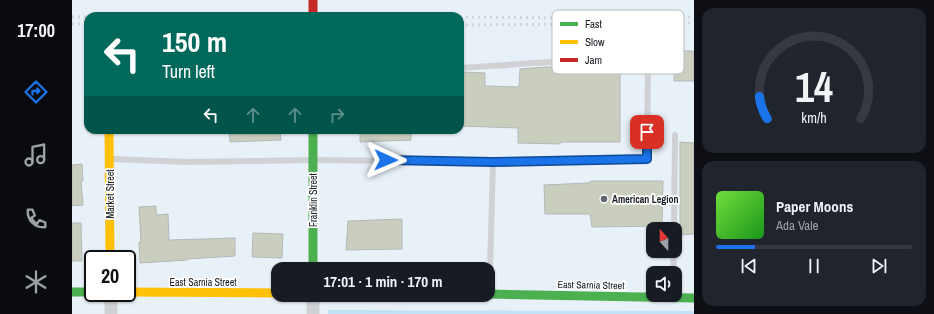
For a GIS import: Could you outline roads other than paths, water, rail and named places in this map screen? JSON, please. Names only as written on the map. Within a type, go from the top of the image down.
[{"type":"main road","points":[[313,0],[313,12]]},
{"type":"main road","name":"Market Street","points":[[109,134],[110,250]]},
{"type":"main road","name":"Franklin Street","points":[[313,134],[313,262]]},
{"type":"main road","points":[[72,292],[84,292]]},
{"type":"main road","name":"East Sarnia Street","points":[[136,292],[271,293]]},
{"type":"main road","name":"East Sarnia Street","points":[[495,294],[646,296]]},
{"type":"main road","name":"East Sarnia Street","points":[[682,297],[694,298]]},
{"type":"street","points":[[111,302],[111,314]]},
{"type":"street","points":[[313,302],[313,314]]},
{"type":"lane","points":[[464,68],[552,62]]},
{"type":"lane","points":[[110,158],[188,162],[313,160],[493,162],[647,159],[648,74]]},
{"type":"lane","points":[[674,222],[675,134]]},
{"type":"lane","points":[[490,262],[493,162]]},
{"type":"railway","points":[[72,17],[84,17]]},
{"type":"railway","points":[[464,17],[552,18]]},
{"type":"railway","points":[[684,17],[694,17]]},
{"type":"railway","points":[[684,23],[694,23]]},
{"type":"railway","points":[[72,24],[84,24]]},
{"type":"railway","points":[[464,25],[552,24]]},
{"type":"place","name":"American Legion","points":[[604,199]]}]
